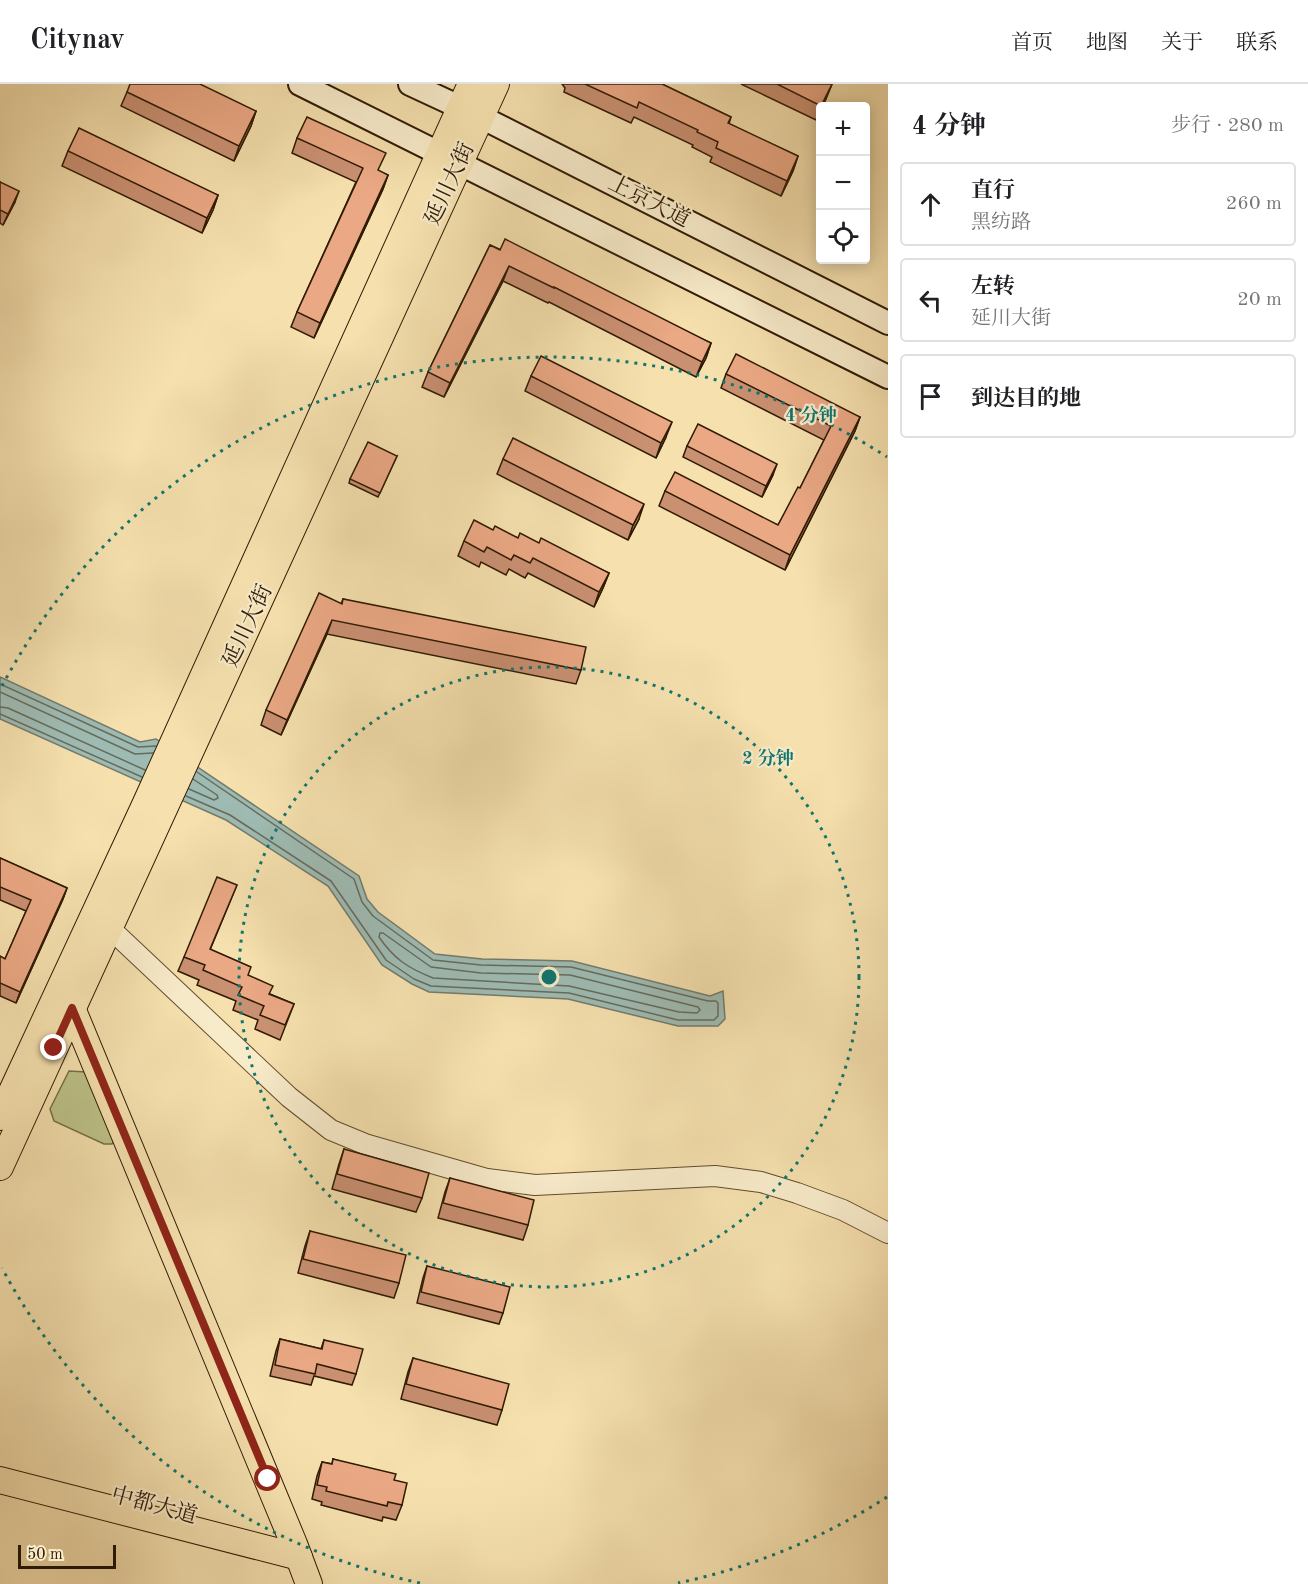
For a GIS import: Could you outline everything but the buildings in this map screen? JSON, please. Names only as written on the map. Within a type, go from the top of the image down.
[{"type":"main road","points":[[300,84],[888,377]]},
{"type":"main road","name":"上京大道","points":[[410,84],[888,323]]},
{"type":"main road","name":"延川大街","points":[[470,112],[471,84]]},
{"type":"main road","name":"延川大街","points":[[0,1167],[63,1004],[470,112],[496,84]]},
{"type":"main road","points":[[63,1004],[297,1550],[309,1584]]},
{"type":"main road","name":"延川大街","points":[[0,1117],[63,1004]]},
{"type":"main road","name":"中都大道","points":[[0,1466],[297,1550]]},
{"type":"main road","name":"中都大道","points":[[0,1480],[297,1550]]},
{"type":"street","points":[[102,920],[289,1097],[331,1130],[365,1144],[487,1179],[535,1185],[715,1176],[761,1182],[797,1192],[843,1210],[888,1233]]},
{"type":"green space","points":[[69,1071],[86,1072],[114,1141],[112,1144],[104,1144],[54,1121],[50,1109]]},
{"type":"water","points":[[0,677],[140,742],[156,739],[359,876],[367,899],[378,912],[435,954],[482,959],[572,961],[710,996],[723,991],[725,1019],[718,1026],[678,1026],[568,999],[429,992],[412,984],[382,965],[328,886],[226,820],[0,719]]},
{"type":"route","points":[[54,1048],[72,1008],[268,1479]]}]
